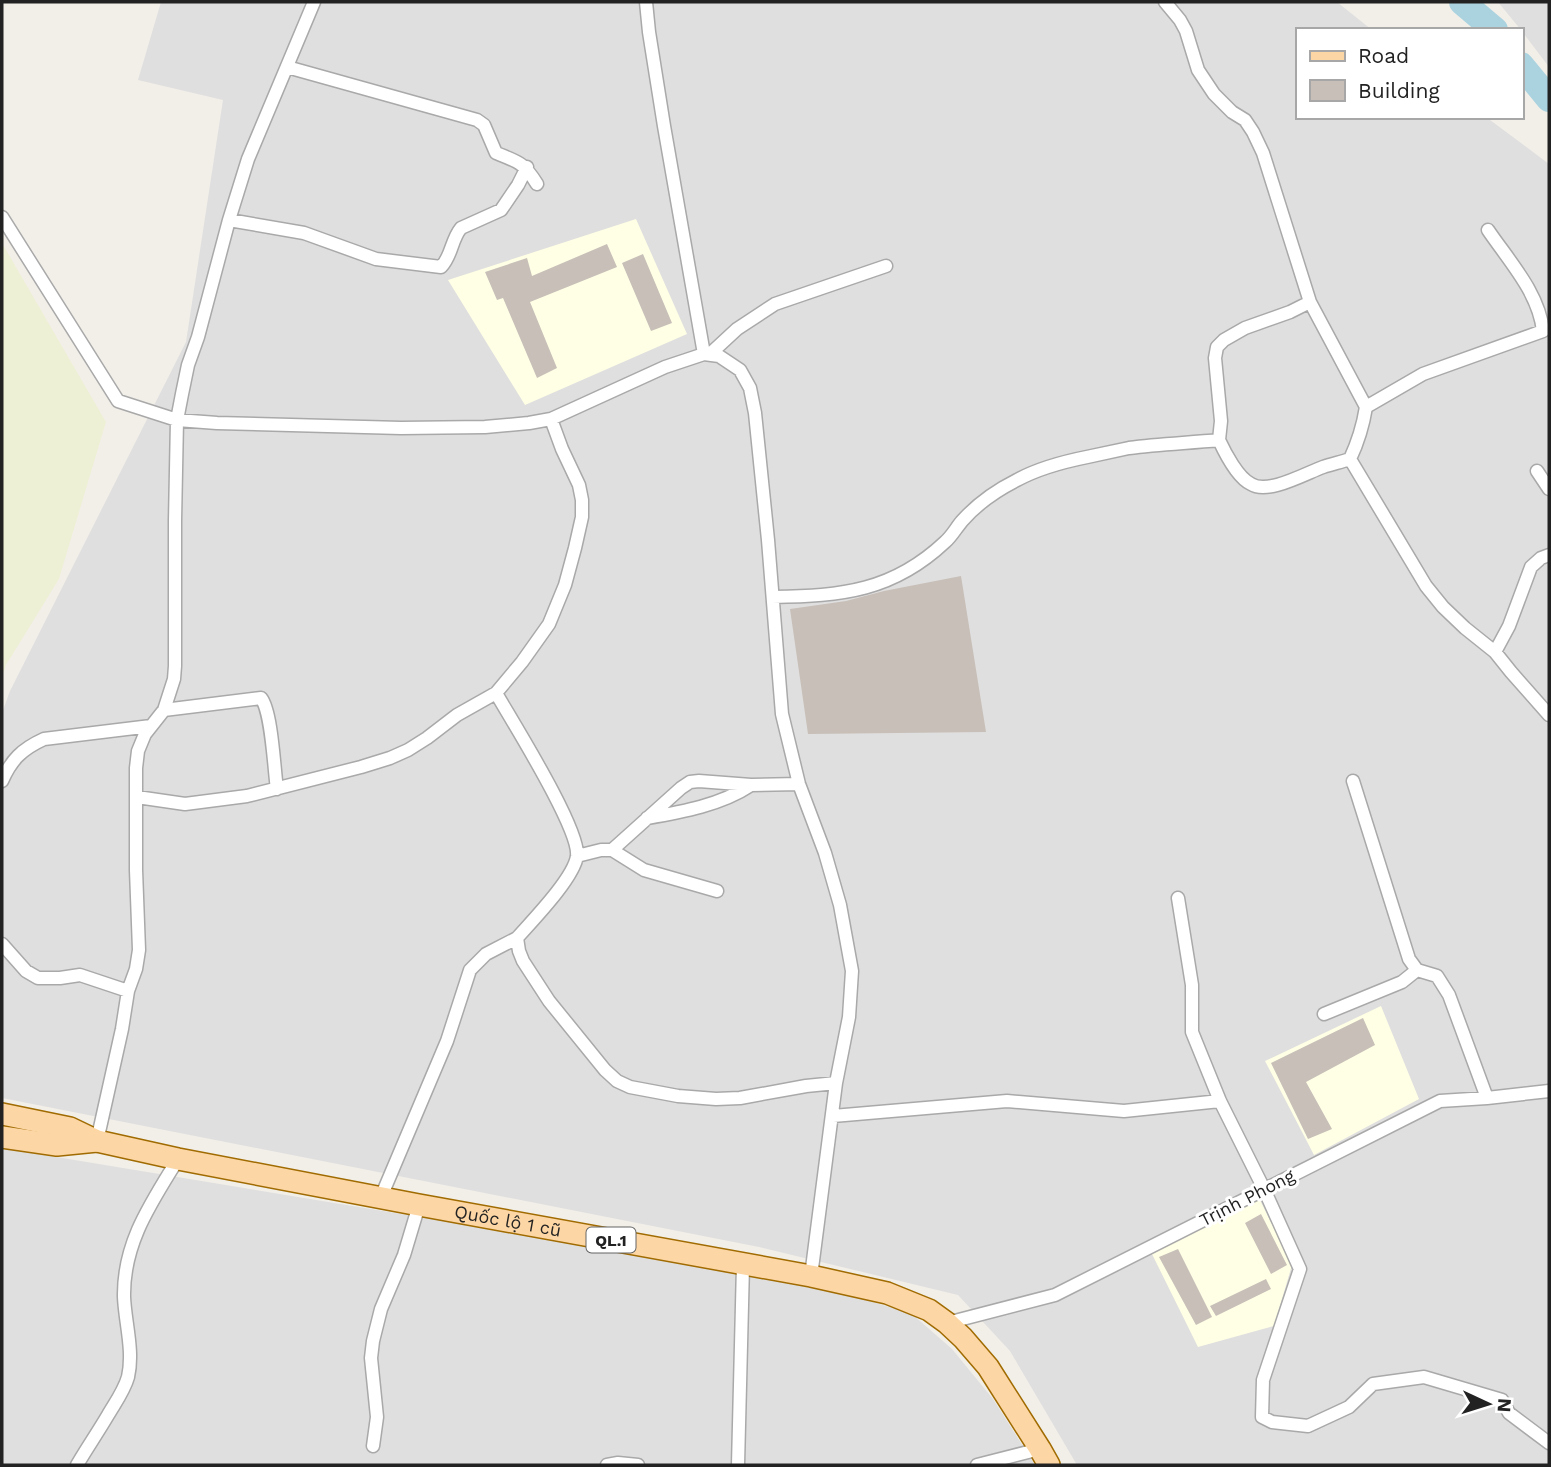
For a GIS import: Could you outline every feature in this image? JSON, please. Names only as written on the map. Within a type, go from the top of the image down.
[{"type":"main road","name":"Quốc lộ 1 cũ","points":[[2,1114],[70,1128],[97,1142],[178,1159],[811,1276],[887,1293],[929,1310],[963,1338],[988,1367],[1044,1457]]},
{"type":"main road","name":"Quốc lộ 1 cũ","points":[[2,1137],[57,1145],[97,1142]]},
{"type":"street","points":[[97,1142],[139,950],[136,870],[138,751],[150,726],[164,710],[174,679],[177,420],[188,365],[248,159],[314,2]]},
{"type":"street","points":[[646,2],[664,126],[707,354]]},
{"type":"street","points":[[1165,2],[1186,31],[1198,70],[1210,88],[1232,112],[1245,120],[1253,132],[1263,153],[1310,302],[1366,407],[1363,427],[1350,459],[1275,485],[1251,485],[1226,454],[1219,440],[1221,421],[1215,358],[1217,346],[1234,333],[1310,302]]},
{"type":"street","points":[[287,67],[477,120],[484,125],[496,153],[527,167],[537,184]]},
{"type":"street","points":[[229,220],[304,233],[376,259],[440,267],[448,257],[457,231],[501,210],[527,167]]},
{"type":"street","points":[[2,217],[118,401],[177,420],[217,423],[401,428],[485,427],[551,419],[665,367],[707,354],[737,329],[775,304],[886,266]]},
{"type":"street","points":[[1366,407],[1423,374],[1543,331],[1542,317],[1530,290],[1488,230]]},
{"type":"street","points":[[707,354],[719,356],[740,370],[750,388],[755,413],[782,714],[799,785],[825,853],[840,905],[850,961],[849,1017],[836,1083],[811,1276]]},
{"type":"street","points":[[137,797],[184,804],[247,796],[360,767],[408,750],[457,715],[496,693],[549,624],[565,585],[582,517],[579,485],[551,419]]},
{"type":"street","points":[[773,597],[841,593],[891,579],[931,555],[984,500],[1040,469],[1129,448],[1219,440]]},
{"type":"street","points":[[1350,459],[1426,586],[1443,607],[1495,652],[1549,715]]},
{"type":"street","points":[[1537,471],[1549,489]]},
{"type":"street","points":[[1495,652],[1509,626],[1531,567],[1549,555]]},
{"type":"street","points":[[381,1197],[447,1041],[470,970],[486,954],[517,938],[569,874],[577,856],[569,824],[496,693]]},
{"type":"street","points":[[164,710],[261,698],[265,702],[268,716],[277,789]]},
{"type":"street","points":[[2,782],[12,761],[44,739],[150,726]]},
{"type":"street","points":[[1353,781],[1409,959],[1417,970],[1437,976],[1449,995],[1487,1098]]},
{"type":"street","points":[[612,850],[690,782],[799,785]]},
{"type":"street","points":[[647,818],[736,795],[751,785]]},
{"type":"street","points":[[577,856],[612,850],[644,870],[717,891]]},
{"type":"street","points":[[1178,898],[1192,985],[1192,1032],[1220,1101],[1300,1269],[1263,1380],[1262,1417],[1272,1422],[1308,1426],[1349,1407],[1373,1384],[1424,1377],[1502,1401],[1509,1413],[1549,1443]]},
{"type":"street","points":[[517,938],[523,961],[549,1001],[605,1070],[617,1081],[630,1087],[678,1096],[716,1099],[740,1098],[836,1083]]},
{"type":"street","points":[[2,944],[26,971],[38,978],[80,975],[128,991]]},
{"type":"street","points":[[1324,1014],[1402,982],[1417,970]]},
{"type":"street","name":"Trịnh Phong","points":[[947,1323],[1055,1295],[1440,1101],[1549,1091]]},
{"type":"street","points":[[833,1116],[1007,1101],[1124,1111],[1220,1101]]},
{"type":"street","points":[[77,1465],[126,1381],[129,1357],[124,1272],[147,1210],[178,1159]]},
{"type":"street","points":[[373,1446],[377,1417],[371,1358],[373,1341],[381,1309],[404,1255],[419,1205]]},
{"type":"street","points":[[738,1465],[743,1265]]},
{"type":"street","points":[[977,1465],[1044,1457]]},
{"type":"street","points":[[607,1465],[638,1465]]},
{"type":"shaded area","points":[[161,2],[1337,2],[1370,28],[1296,28],[1296,119],[1489,119],[1549,164],[1549,1465],[1077,1465],[1010,1351],[958,1295],[759,1247],[2,1098],[2,713],[10,691],[186,342],[223,100],[138,80]]},
{"type":"shaded area","points":[[1498,2],[1549,2],[1549,67],[1523,33],[1523,28],[1519,28]]},
{"type":"shaded area","points":[[636,219],[687,334],[525,405],[448,280]]},
{"type":"shaded area","points":[[2,243],[106,422],[59,579],[6,665],[2,677]]},
{"type":"shaded area","points":[[1381,1006],[1419,1099],[1314,1155],[1265,1061]]},
{"type":"shaded area","points":[[2,1148],[455,1221],[850,1295],[912,1314],[952,1349],[993,1399],[1035,1465],[2,1465]]},
{"type":"shaded area","points":[[1259,1198],[1292,1265],[1274,1326],[1198,1347],[1152,1254]]},
{"type":"building","points":[[607,244],[617,267],[530,302],[557,368],[537,378],[503,298],[497,300],[485,272],[527,258],[532,276]]},
{"type":"building","points":[[643,254],[672,323],[651,331],[622,263]]},
{"type":"building","points":[[961,576],[986,732],[808,734],[790,609],[846,601]]},
{"type":"building","points":[[1363,1018],[1375,1045],[1306,1082],[1332,1129],[1308,1139],[1271,1063]]},
{"type":"building","points":[[1261,1214],[1287,1265],[1271,1274],[1245,1223]]},
{"type":"building","points":[[1178,1249],[1212,1317],[1196,1325],[1159,1257]]},
{"type":"building","points":[[1266,1279],[1271,1289],[1216,1316],[1210,1306]]},
{"type":"waterway","points":[[1462,2],[1493,28]]},
{"type":"waterway","points":[[1523,67],[1549,99]]}]
